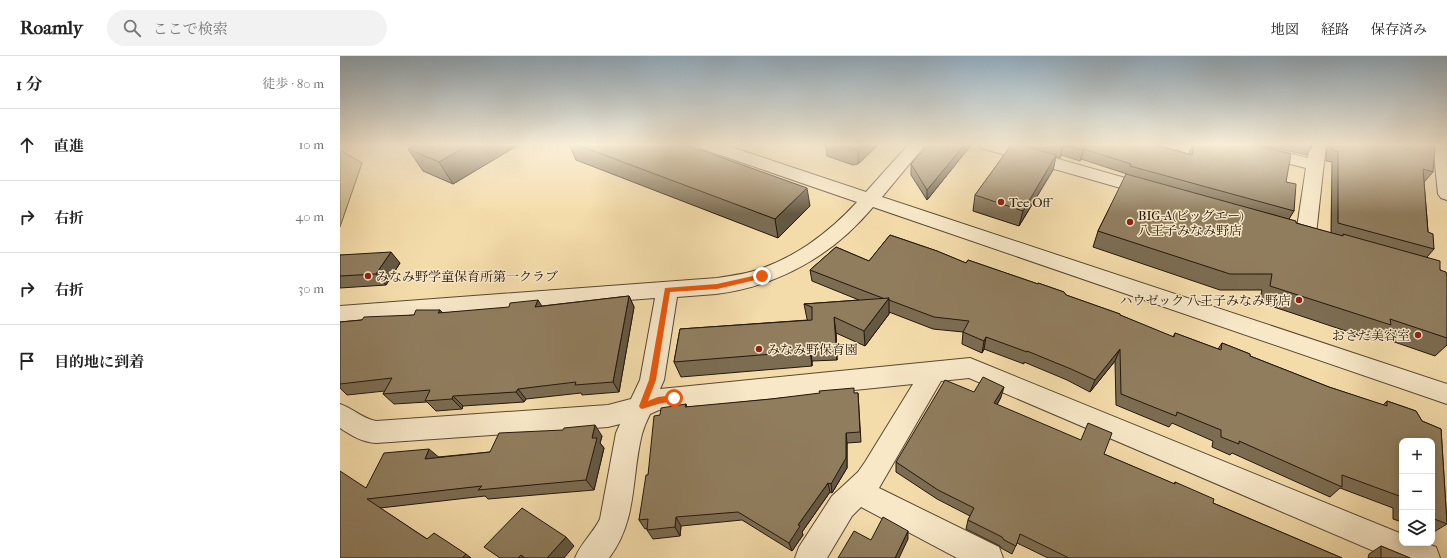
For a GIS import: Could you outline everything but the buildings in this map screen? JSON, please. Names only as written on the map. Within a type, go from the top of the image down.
[{"type":"street","points":[[777,167],[1447,394]]},
{"type":"street","points":[[340,314],[667,290],[729,284],[752,279],[783,268],[808,255],[833,236],[855,216],[897,167]]},
{"type":"street","points":[[1088,167],[1164,194]]},
{"type":"street","points":[[1306,234],[1316,167]]},
{"type":"street","points":[[1444,167],[1447,194]]},
{"type":"street","points":[[590,558],[606,538],[614,522],[629,433],[652,380],[667,290]]},
{"type":"street","points":[[340,415],[366,432],[608,416],[658,400],[870,380],[970,368],[1425,558]]},
{"type":"street","points":[[810,558],[842,506],[875,472],[934,372]]},
{"type":"street","points":[[858,491],[988,558]]},
{"type":"shaded area","points":[[340,167],[360,167],[340,227]]},
{"type":"place","name":"Tee Off","points":[[1001,202]]},
{"type":"place","name":"BIG-A(ビッグエー) 八王子みなみ野店","points":[[1130,222]]},
{"type":"place","name":"みなみ野学童保育所第一クラブ","points":[[368,276]]},
{"type":"place","name":"ハウゼック 八王子みなみ野店","points":[[1299,300]]},
{"type":"place","name":"おさだ美容室","points":[[1418,335]]},
{"type":"place","name":"みなみ野保育園","points":[[759,349]]},
{"type":"route","points":[[674,398],[658,400],[642,406],[652,380],[667,290],[717,286],[741,282],[762,276]]}]
